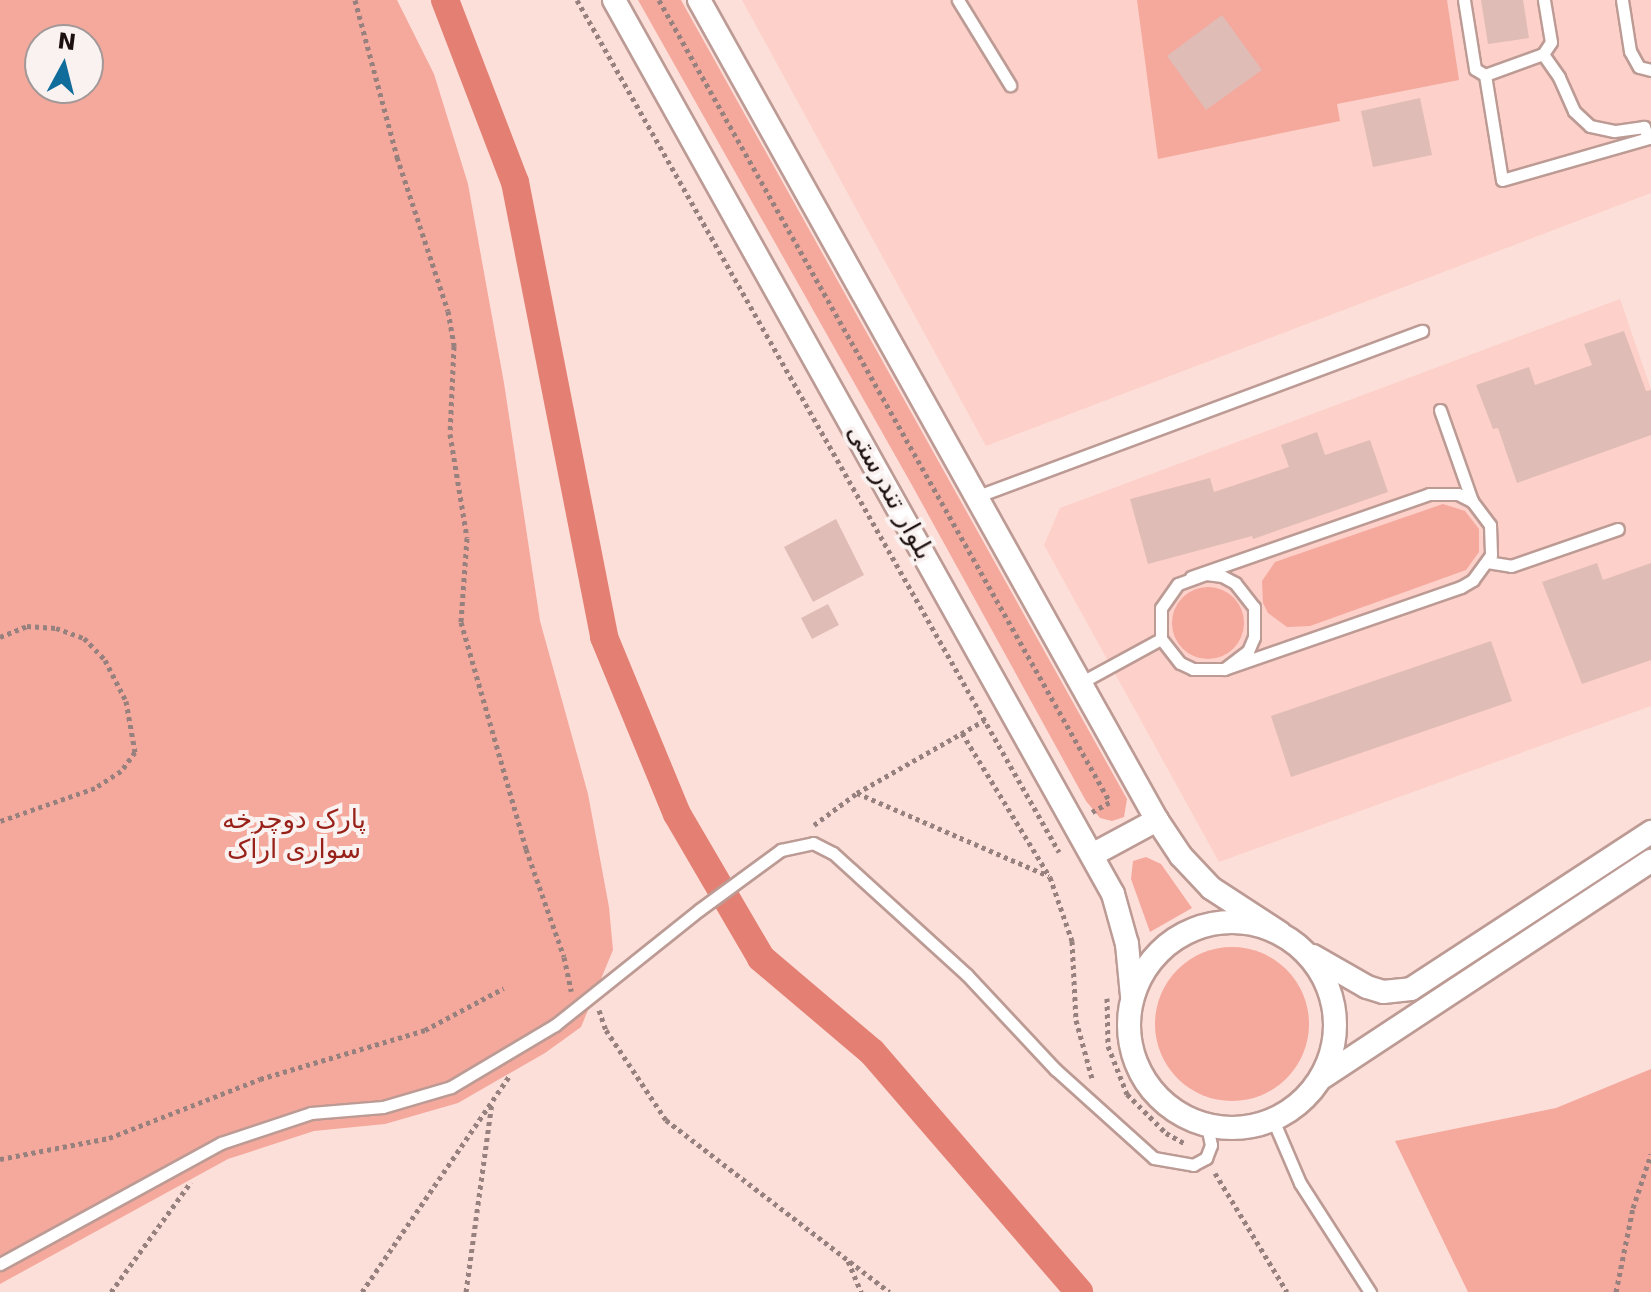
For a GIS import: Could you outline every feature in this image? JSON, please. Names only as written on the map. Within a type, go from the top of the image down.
[{"type":"street","name":"بلوار تندرستی","points":[[614,0],[1113,894],[1127,944],[1132,996]]},
{"type":"street","points":[[699,0],[1157,820],[1181,856],[1211,888],[1307,952],[1375,990],[1399,992],[1423,984],[1651,832]]},
{"type":"street","points":[[1092,855],[1157,820]]},
{"type":"street","points":[[1280,933],[1251,923],[1236,922],[1191,929],[1165,945],[1145,968],[1132,996],[1128,1029],[1140,1071],[1151,1090],[1176,1112],[1207,1126],[1240,1128],[1273,1120],[1301,1102],[1323,1077],[1651,861]]},
{"type":"street","points":[[1307,952],[1326,980],[1336,1012],[1335,1045],[1323,1077]]},
{"type":"street","points":[[1423,984],[1422,997],[1439,1003]]},
{"type":"lane","points":[[958,0],[1010,85]]},
{"type":"lane","points":[[1464,0],[1475,69],[1485,75],[1502,180],[1648,138],[1644,127],[1614,131],[1590,126],[1574,111],[1559,77],[1543,54]]},
{"type":"lane","points":[[1485,75],[1543,54],[1551,42],[1544,0]]},
{"type":"lane","points":[[1622,0],[1630,51],[1639,67],[1651,70]]},
{"type":"lane","points":[[978,496],[1422,331]]},
{"type":"lane","points":[[1440,410],[1472,501],[1490,525],[1493,540],[1487,562],[1473,580],[1461,587],[1224,669],[1193,669],[1180,663],[1161,639],[1161,608],[1178,584],[1191,577],[1429,494],[1458,494],[1472,501]]},
{"type":"lane","points":[[1487,562],[1511,566],[1618,529]]},
{"type":"lane","points":[[1191,577],[1222,576],[1235,583],[1254,607],[1254,637],[1248,651],[1224,669]]},
{"type":"lane","points":[[1082,682],[1161,639]]},
{"type":"lane","points":[[0,1264],[221,1143],[311,1113],[383,1107],[451,1087],[535,1039],[781,850],[813,843],[833,853],[967,975],[1102,1113],[1154,1158],[1193,1165],[1206,1158],[1211,1145],[1207,1126]]},
{"type":"lane","points":[[1273,1120],[1300,1183],[1370,1292]]},
{"type":"path","points":[[355,0],[397,157],[448,311],[454,346],[450,434],[467,538],[461,622],[526,849],[564,957],[570,983],[569,1014]]},
{"type":"path","points":[[577,0],[1061,856]]},
{"type":"path","points":[[659,0],[1110,802]]},
{"type":"path","points":[[0,637],[27,626],[56,628],[84,638],[105,660],[126,701],[135,752],[121,771],[95,788],[0,821]]},
{"type":"path","points":[[781,850],[857,793],[962,733],[1050,877],[1072,941],[1076,1020],[1102,1113]]},
{"type":"path","points":[[1074,822],[1138,786]]},
{"type":"path","points":[[857,793],[1050,877]]},
{"type":"path","points":[[1107,983],[1108,1046],[1127,1094],[1166,1133],[1206,1158],[1287,1292]]},
{"type":"path","points":[[0,1159],[109,1138],[260,1079],[425,1030],[504,988]]},
{"type":"path","points":[[594,995],[606,1030],[666,1120],[889,1292]]},
{"type":"path","points":[[362,1292],[535,1039]]},
{"type":"path","points":[[466,1292],[492,1101]]},
{"type":"path","points":[[1616,1292],[1633,1208],[1651,1154]]},
{"type":"path","points":[[111,1292],[194,1178]]},
{"type":"path","points":[[848,1260],[861,1292]]},
{"type":"shaded area","points":[[742,0],[1651,0],[1651,193],[986,446]]},
{"type":"shaded area","points":[[1620,299],[1651,389],[1651,706],[1219,862],[1044,545],[1060,508]]},
{"type":"green space","name":"پارک دوچرخه سواری اراک","points":[[0,0],[397,0],[434,74],[468,184],[504,383],[540,621],[588,794],[609,907],[613,950],[581,1027],[545,1053],[458,1103],[385,1124],[314,1131],[228,1159],[0,1284]]},
{"type":"green space","points":[[638,0],[681,0],[1127,799],[1124,817],[1112,821],[1100,818],[1086,801]]},
{"type":"green space","points":[[1137,0],[1447,0],[1459,80],[1337,104],[1340,121],[1158,159]]},
{"type":"green space","points":[[1443,504],[1465,511],[1479,529],[1479,552],[1466,570],[1310,626],[1287,627],[1268,613],[1263,603],[1262,581],[1275,562]]},
{"type":"green space","points":[[1215,587],[1234,597],[1242,609],[1242,637],[1234,649],[1222,657],[1201,659],[1182,649],[1174,637],[1172,616],[1182,597],[1194,589]]},
{"type":"green space","points":[[1146,857],[1161,864],[1192,908],[1150,932],[1131,879],[1133,861]]},
{"type":"green space","points":[[1232,947],[1261,953],[1286,970],[1303,995],[1309,1024],[1303,1053],[1286,1078],[1261,1095],[1232,1101],[1203,1095],[1178,1078],[1161,1053],[1155,1024],[1161,995],[1178,970],[1203,953]]},
{"type":"green space","points":[[1651,1069],[1651,1292],[1468,1292],[1395,1141],[1556,1108]]},
{"type":"building","points":[[1481,0],[1523,0],[1529,38],[1488,44]]},
{"type":"building","points":[[1222,15],[1262,70],[1206,110],[1167,56]]},
{"type":"building","points":[[1420,98],[1432,155],[1373,167],[1361,111]]},
{"type":"building","points":[[1624,331],[1646,391],[1651,390],[1651,435],[1517,483],[1498,428],[1493,429],[1476,385],[1529,367],[1535,385],[1592,365],[1584,344]]},
{"type":"building","points":[[1317,432],[1325,455],[1370,440],[1388,492],[1253,539],[1252,536],[1148,564],[1130,499],[1210,478],[1214,492],[1289,467],[1281,445]]},
{"type":"building","points":[[836,519],[864,575],[813,602],[784,547]]},
{"type":"building","points":[[1597,563],[1603,580],[1651,563],[1651,660],[1582,684],[1542,582]]},
{"type":"building","points":[[828,604],[839,625],[812,639],[801,618]]},
{"type":"building","points":[[1491,641],[1512,701],[1291,777],[1271,716]]},
{"type":"waterway","points":[[445,0],[515,182],[604,637],[677,814],[761,958],[872,1052],[1079,1292]]}]
